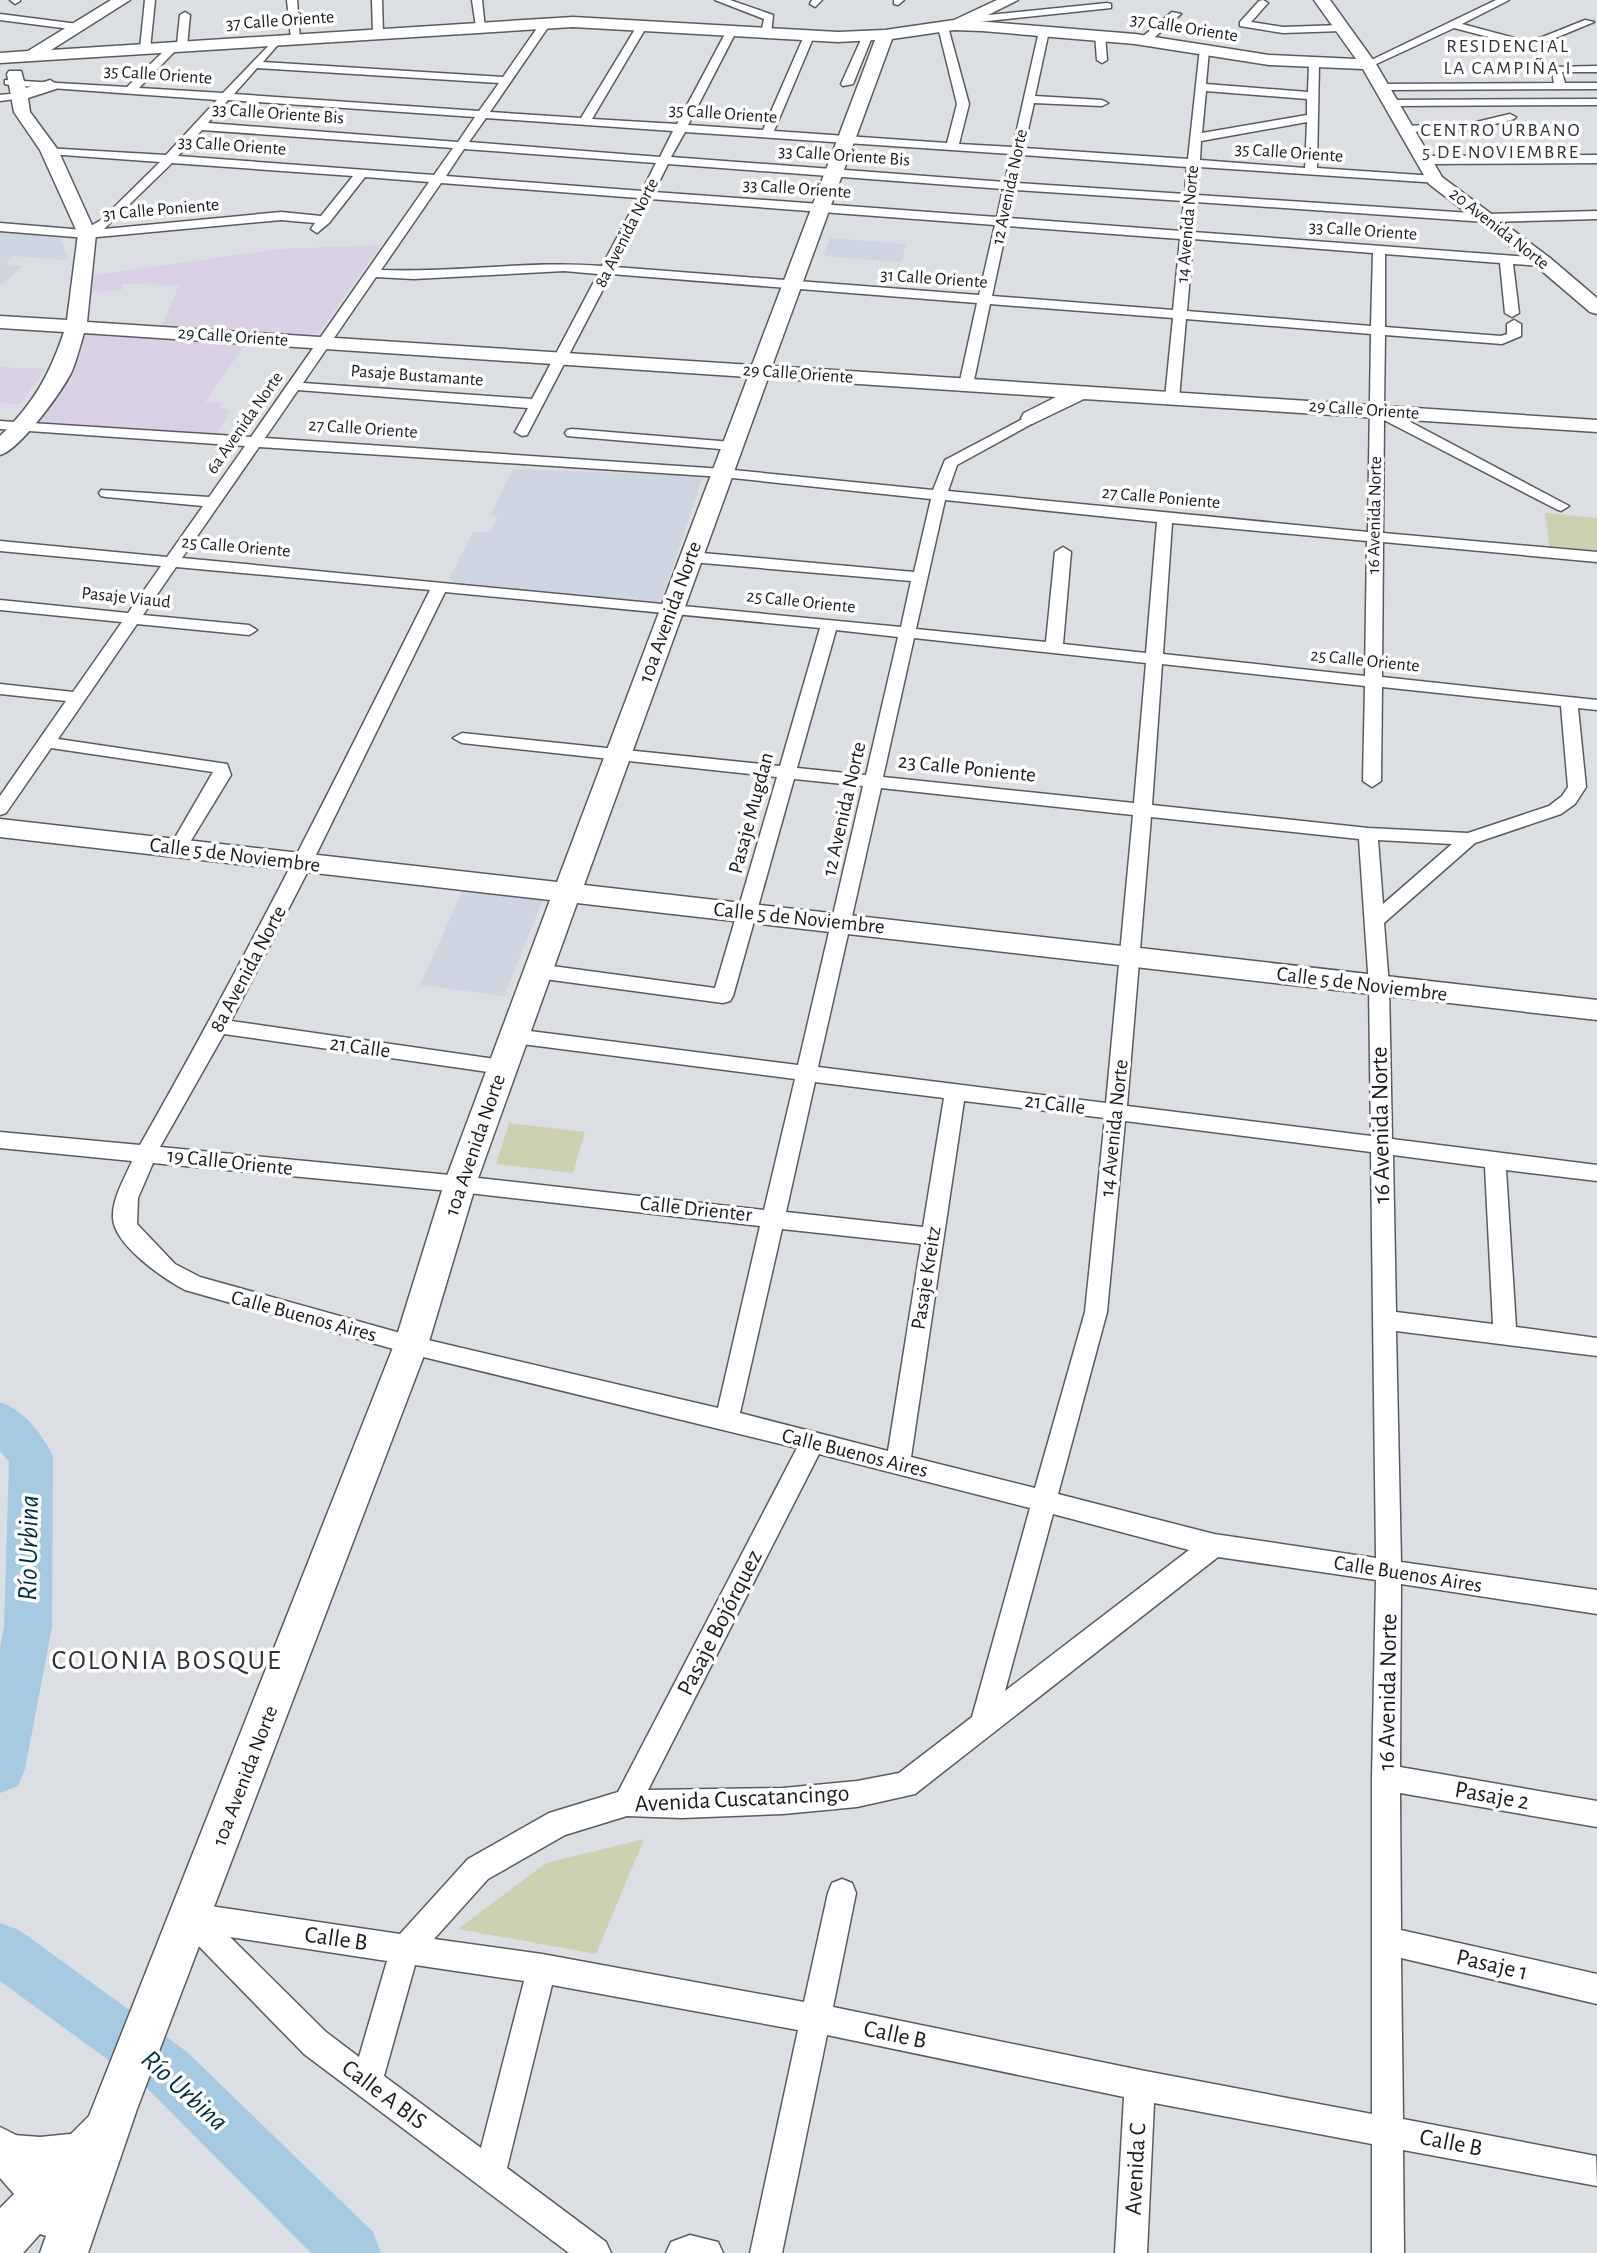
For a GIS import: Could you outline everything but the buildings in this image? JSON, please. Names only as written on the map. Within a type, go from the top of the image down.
[{"type":"street","points":[[0,98],[78,27],[121,0],[130,0]]},
{"type":"street","points":[[145,49],[150,0]]},
{"type":"street","points":[[292,0],[296,39]]},
{"type":"street","points":[[376,0],[378,33]]},
{"type":"street","points":[[477,0],[481,27]]},
{"type":"street","points":[[722,0],[767,16],[770,20],[766,34]]},
{"type":"street","points":[[955,24],[1010,0]]},
{"type":"street","name":"20 Avenida Norte","points":[[1322,0],[1368,64],[1434,180],[1543,262],[1597,308]]},
{"type":"street","points":[[1368,64],[1504,0]]},
{"type":"street","points":[[1262,3],[1244,24],[1283,30],[1342,28]]},
{"type":"street","points":[[955,24],[1107,6]]},
{"type":"street","points":[[1145,40],[1175,14]]},
{"type":"street","points":[[130,90],[178,47],[185,15]]},
{"type":"street","points":[[0,17],[78,27]]},
{"type":"street","points":[[1452,24],[1531,45],[1589,22]]},
{"type":"street","name":"37 Calle Oriente","points":[[0,110],[18,82],[145,49],[546,23],[809,36],[876,36],[955,24],[1100,35],[1314,63],[1368,64]]},
{"type":"street","name":"6a Avenida Norte","points":[[0,809],[546,23]]},
{"type":"street","points":[[952,147],[963,104],[955,24]]},
{"type":"street","points":[[584,122],[642,26]]},
{"type":"street","name":"12 Avenida Norte","points":[[966,384],[1044,31]]},
{"type":"street","name":"8a Avenida Norte","points":[[522,432],[731,32]]},
{"type":"street","points":[[1100,35],[1102,60]]},
{"type":"street","points":[[767,134],[809,36]]},
{"type":"street","points":[[847,84],[876,36]]},
{"type":"street","name":"10a Avenida Norte","points":[[64,2253],[103,2128],[190,1917],[411,1345],[460,1184],[846,140],[876,36]]},
{"type":"street","points":[[87,234],[105,223],[169,159],[277,40]]},
{"type":"street","name":"14 Avenida Norte","points":[[1172,398],[1204,50]]},
{"type":"street","points":[[0,59],[18,82],[87,234],[76,327],[61,372],[22,427],[0,448]]},
{"type":"street","points":[[1311,172],[1314,63]]},
{"type":"street","points":[[255,65],[506,80]]},
{"type":"street","points":[[1561,86],[1555,69],[1597,69]]},
{"type":"street","points":[[18,82],[50,85]]},
{"type":"street","name":"35 Calle Oriente","points":[[50,85],[1434,180]]},
{"type":"street","points":[[1382,87],[1597,86]]},
{"type":"street","points":[[1200,87],[1313,96]]},
{"type":"street","points":[[1029,99],[1102,103]]},
{"type":"street","points":[[1391,103],[1597,102]]},
{"type":"street","points":[[1406,129],[1471,128],[1490,125],[1510,117]]},
{"type":"street","points":[[1196,138],[1312,118]]},
{"type":"street","name":"33 Calle Oriente Bis","points":[[199,126],[1486,218],[1597,215]]},
{"type":"street","name":"33 Calle Oriente","points":[[49,150],[1543,262]]},
{"type":"street","points":[[1424,160],[1597,159]]},
{"type":"street","points":[[316,230],[362,173]]},
{"type":"street","name":"31 Calle Poniente","points":[[0,227],[87,234],[281,216],[325,220]]},
{"type":"street","name":"16 Avenida Norte","points":[[1372,781],[1379,250]]},
{"type":"street","name":"31 Calle Oriente","points":[[372,273],[414,275],[553,267],[1492,339],[1511,338],[1515,334],[1506,260]]},
{"type":"street","name":"29 Calle Oriente","points":[[0,322],[1597,426]]},
{"type":"street","name":"Pasaje Bustamante","points":[[294,386],[537,404]]},
{"type":"street","points":[[1011,387],[1025,393],[1033,401],[1036,410],[1032,418]]},
{"type":"street","points":[[1032,418],[1080,392]]},
{"type":"street","points":[[1378,411],[1561,506]]},
{"type":"street","name":"12 Avenida Norte","points":[[727,1420],[939,495],[950,463],[1032,418]]},
{"type":"street","name":"27 Calle Oriente","points":[[0,425],[723,473]]},
{"type":"street","points":[[572,433],[733,446]]},
{"type":"street","name":"27 Calle Poniente","points":[[723,473],[1165,518],[1597,557]]},
{"type":"street","points":[[106,493],[213,502]]},
{"type":"street","name":"14 Avenida Norte","points":[[983,1724],[1096,1312],[1131,957],[1165,518]]},
{"type":"street","name":"25 Calle Oriente","points":[[0,546],[672,608],[1597,705]]},
{"type":"street","points":[[1054,648],[1063,552]]},
{"type":"street","points":[[691,557],[920,577]]},
{"type":"street","name":"8a Avenida Norte","points":[[134,1238],[124,1219],[125,1208],[146,1154],[218,1026],[303,863],[440,586]]},
{"type":"street","name":"Pasaje Viaud","points":[[0,605],[249,630]]},
{"type":"street","name":"Pasaje Mugdan","points":[[537,971],[723,996],[829,625]]},
{"type":"street","points":[[0,690],[76,697]]},
{"type":"street","points":[[1376,920],[1469,839],[1555,810],[1569,800],[1577,787],[1569,701]]},
{"type":"street","name":"23 Calle Poniente","points":[[462,738],[1368,834],[1469,839]]},
{"type":"street","points":[[45,742],[222,768],[222,775],[177,848]]},
{"type":"street","name":"Calle 5 de Noviembre","points":[[0,828],[1597,1010]]},
{"type":"street","name":"16 Avenida Norte","points":[[1368,834],[1379,986],[1390,1570],[1386,1778],[1388,2253]]},
{"type":"street","name":"21 Calle","points":[[218,1026],[508,1052],[806,1073],[1597,1173]]},
{"type":"street","name":"Pasaje Kreitz","points":[[898,1464],[954,1092]]},
{"type":"street","name":"19 Calle Oriente","points":[[0,1140],[460,1184]]},
{"type":"street","points":[[1495,1160],[1505,1336]]},
{"type":"street","name":"Calle Drienter","points":[[460,1184],[774,1217],[932,1237]]},
{"type":"street","name":"Calle Buenos Aires","points":[[134,1238],[167,1270],[193,1284],[251,1302],[411,1345],[727,1420],[1214,1545],[1597,1602]]},
{"type":"street","points":[[1384,1320],[1597,1347]]},
{"type":"street","name":"Pasaje Bojórquez","points":[[627,1803],[813,1442]]},
{"type":"street","name":"Avenida Cuscatancingo","points":[[405,1949],[478,1869],[559,1823],[627,1803],[681,1805],[782,1801],[858,1794],[905,1785],[1214,1545]]},
{"type":"street","name":"Pasaje 2","points":[[1386,1778],[1597,1814]]},
{"type":"street","points":[[766,2253],[842,1893]]},
{"type":"street","name":"Calle B","points":[[190,1917],[542,1969],[814,2018],[1140,2085],[1596,2171]]},
{"type":"street","name":"Calle A BIS","points":[[190,1917],[314,2043],[595,2253]]},
{"type":"street","name":"Pasaje 1","points":[[1388,1941],[1597,1989]]},
{"type":"street","points":[[367,2082],[405,1949]]},
{"type":"street","points":[[490,2175],[542,1969]]},
{"type":"street","name":"Avenida C","points":[[1132,2253],[1140,2085]]},
{"type":"street","points":[[0,2150],[55,2153],[103,2128]]},
{"type":"street","points":[[0,2243],[103,2128]]},
{"type":"street","points":[[0,2150],[22,2167],[43,2196],[50,2217],[54,2253]]},
{"type":"street","points":[[682,2253],[707,2253]]},
{"type":"shaded area","points":[[0,231],[60,236],[68,260],[13,256],[6,264],[23,266],[0,286]]},
{"type":"shaded area","points":[[830,238],[906,244],[901,262],[823,256]]},
{"type":"shaded area","points":[[381,245],[319,332],[312,337],[161,328],[179,285],[122,284],[122,290],[92,292],[94,275],[280,249]]},
{"type":"shaded area","points":[[95,333],[247,342],[205,402],[222,403],[219,408],[230,410],[215,436],[31,424],[68,369],[84,337]]},
{"type":"shaded area","points":[[0,367],[46,369],[20,404],[0,403]]},
{"type":"shaded area","points":[[513,469],[703,476],[662,599],[650,604],[462,585],[449,579],[473,532],[490,532],[498,517],[490,516]]},
{"type":"shaded area","points":[[463,890],[543,899],[504,996],[420,985]]},
{"type":"green space","points":[[1545,513],[1597,518],[1597,557],[1550,552]]},
{"type":"green space","points":[[509,1123],[585,1132],[573,1173],[496,1164]]},
{"type":"green space","points":[[644,1839],[596,1954],[458,1929],[546,1863]]},
{"type":"waterway","name":"Río Urbina","points":[[0,1420],[31,1456],[28,1627],[0,1769]]},
{"type":"waterway","name":"Río Urbina","points":[[0,1949],[167,2070],[352,2253]]},
{"type":"district","name":"RESIDENCIAL LA CAMPIÑA I","points":[[1508,57]]},
{"type":"district","name":"CENTRO URBANO 5 DE NOVIEMBRE","points":[[1501,141]]},
{"type":"district","name":"COLONIA BOSQUE","points":[[167,1661]]}]
